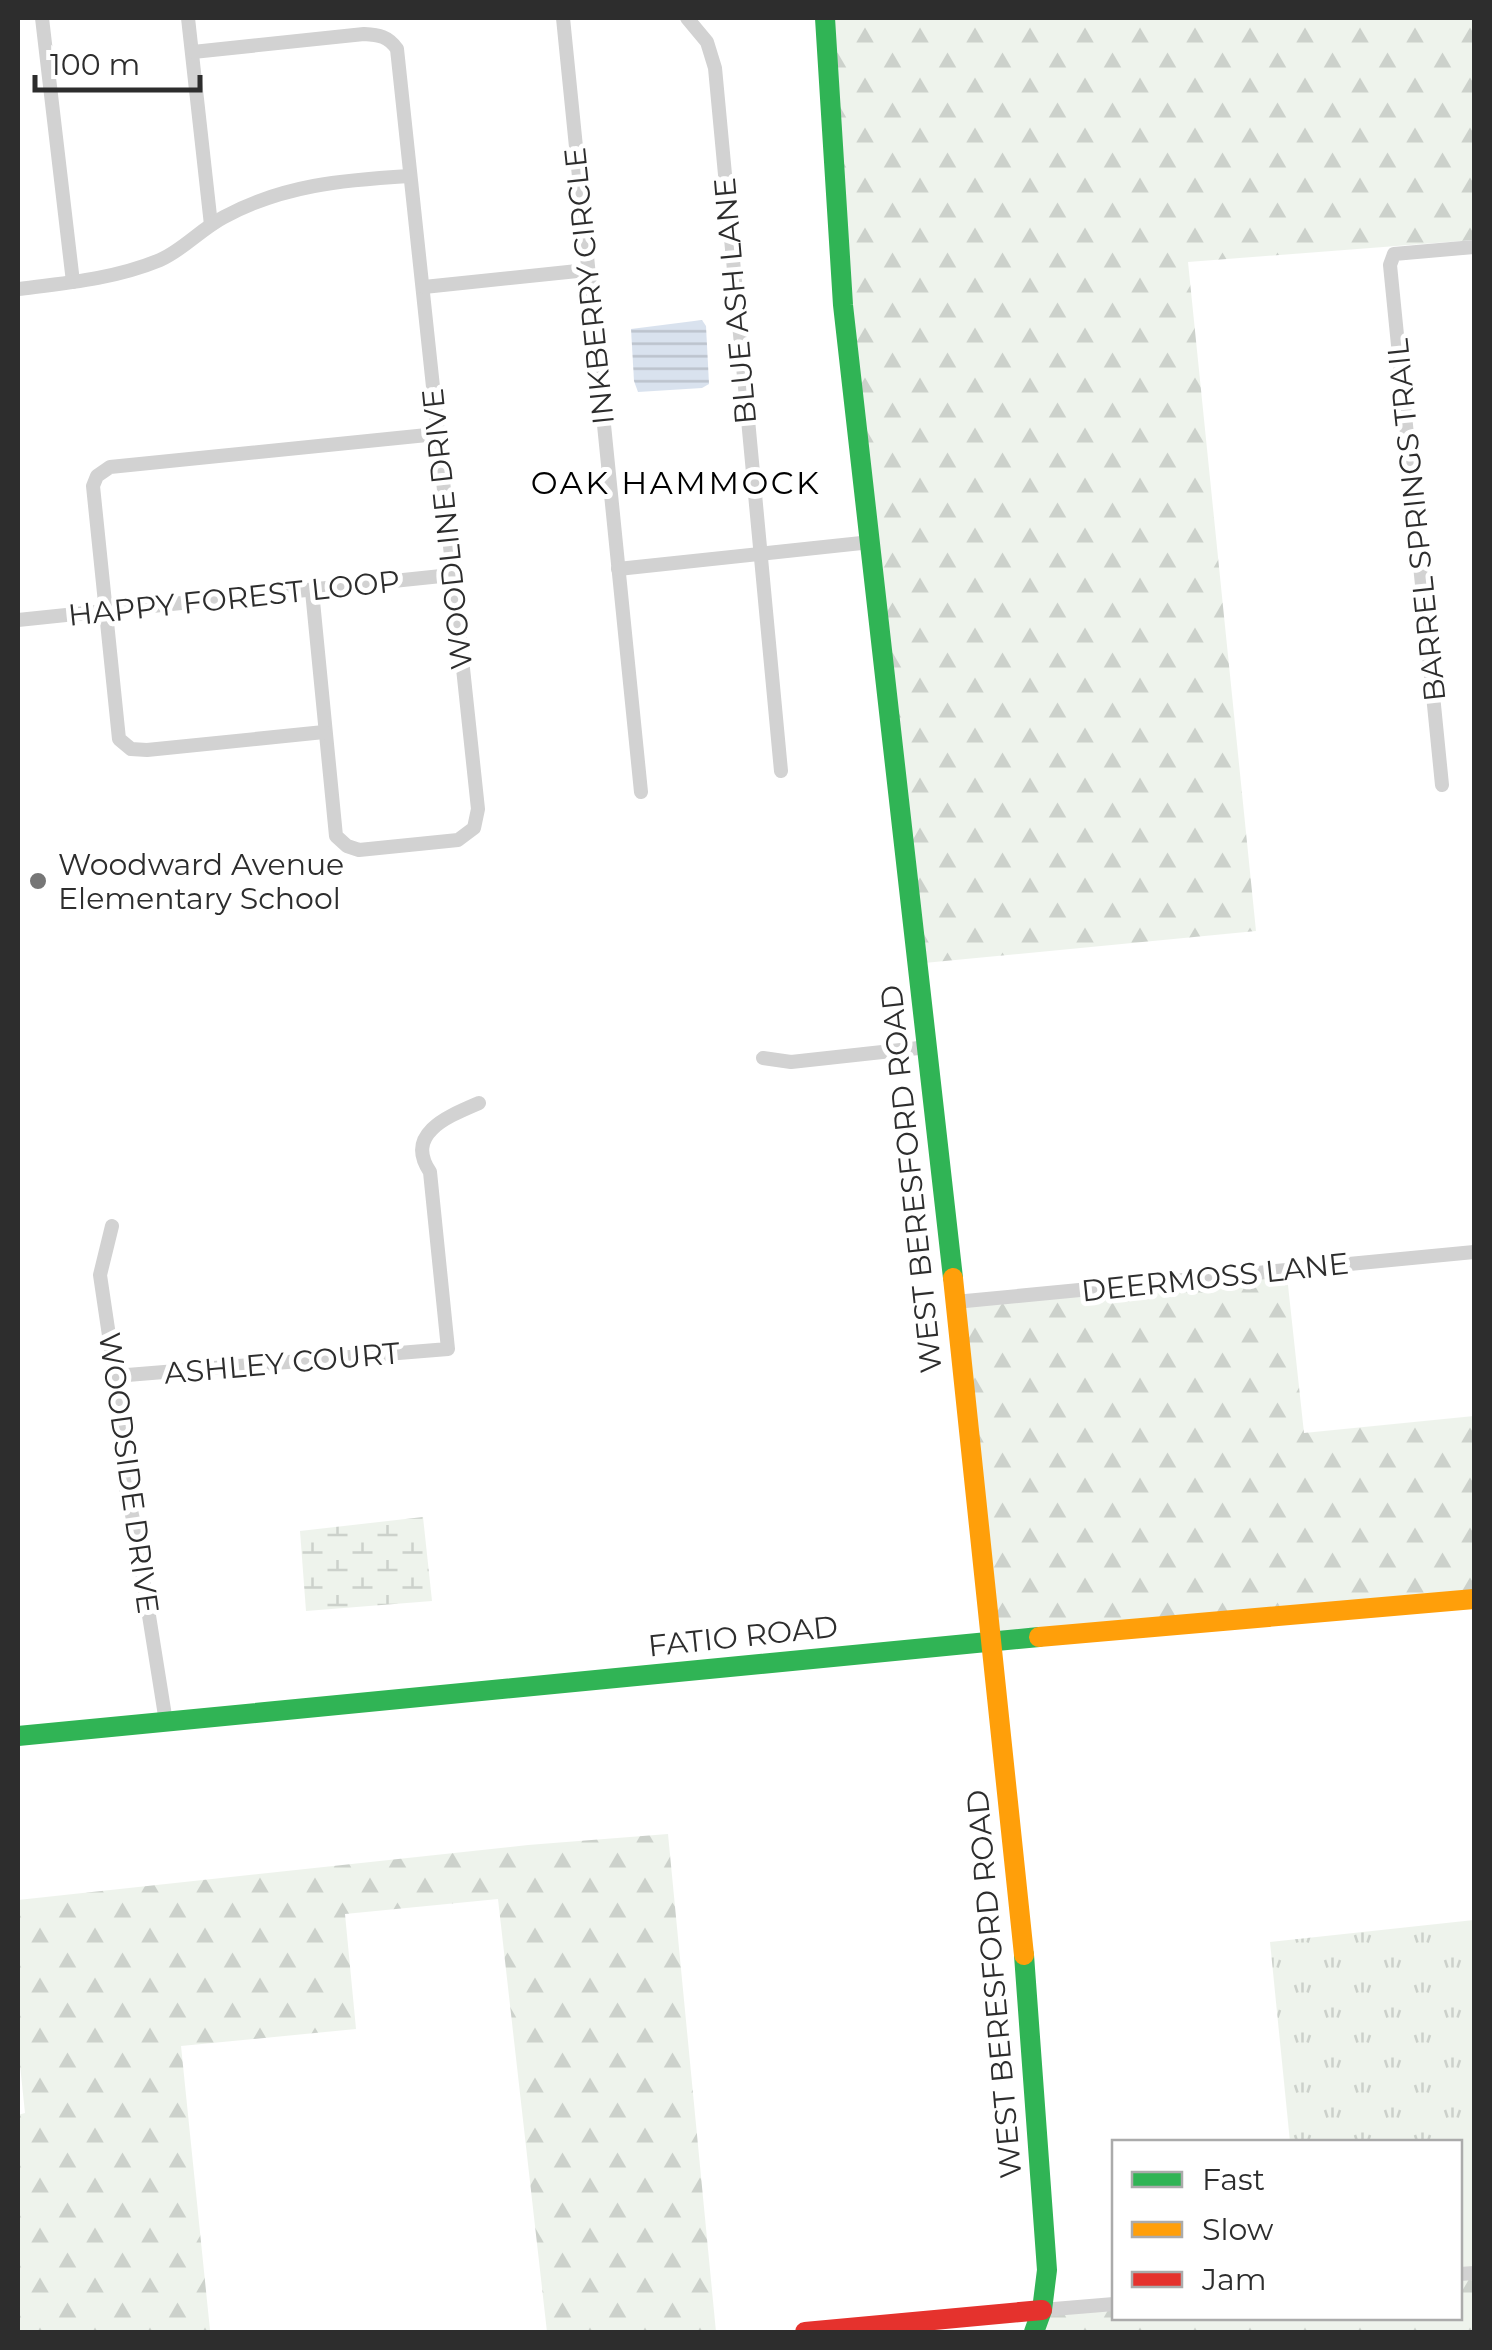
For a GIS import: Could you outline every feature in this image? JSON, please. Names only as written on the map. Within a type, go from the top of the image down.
[{"type":"street","points":[[42,18],[72,282]]},
{"type":"street","points":[[188,18],[211,225]]},
{"type":"street","name":"INKBERRY CIRCLE","points":[[563,18],[641,792]]},
{"type":"street","name":"BLUE ASH LANE","points":[[688,18],[707,42],[715,68],[780,771]]},
{"type":"street","name":"WEST BERESFORD ROAD","points":[[825,18],[843,304],[928,1047],[1022,1927],[1047,2270],[1042,2310],[1034,2332]]},
{"type":"street","name":"WOODLINE DRIVE","points":[[193,52],[364,34],[380,35],[397,49],[478,809],[474,828],[458,840],[359,850],[336,836],[312,591]]},
{"type":"street","points":[[18,290],[102,279],[165,258],[211,225],[282,192],[317,183],[409,176]]},
{"type":"street","name":"BARREL SPRINGS TRAIL","points":[[1442,785],[1390,265],[1394,254],[1474,247]]},
{"type":"street","points":[[424,287],[587,270]]},
{"type":"street","points":[[324,732],[147,750],[131,748],[119,739],[93,486],[97,476],[110,467],[437,434]]},
{"type":"street","points":[[618,569],[871,542]]},
{"type":"street","name":"HAPPY FOREST LOOP","points":[[18,620],[451,575]]},
{"type":"street","points":[[763,1058],[804,1062],[928,1047]]},
{"type":"street","name":"ASHLEY COURT","points":[[115,1376],[448,1349],[430,1172],[421,1160],[421,1148],[435,1125],[479,1103]]},
{"type":"street","name":"WOODSIDE DRIVE","points":[[112,1226],[100,1275],[115,1376],[122,1470],[166,1722]]},
{"type":"street","name":"DEERMOSS LANE","points":[[955,1302],[1474,1252]]},
{"type":"street","name":"FATIO ROAD","points":[[18,1736],[992,1641],[1474,1599]]},
{"type":"street","points":[[805,2332],[1112,2304]]},
{"type":"green space","points":[[832,18],[1474,18],[1474,240],[1188,262],[1256,931],[924,963],[849,304]]},
{"type":"green space","points":[[1287,1276],[1304,1433],[1474,1416],[1474,1593],[998,1634],[962,1307]]},
{"type":"green space","points":[[423,1517],[432,1601],[306,1611],[300,1531]]},
{"type":"green space","points":[[668,1834],[716,2332],[547,2332],[498,1899],[345,1914],[356,2029],[181,2046],[210,2330],[18,2332],[18,2115],[25,2113],[18,2046],[18,1900],[528,1845]]},
{"type":"green space","points":[[1474,1920],[1474,2267],[1462,2269],[1462,2140],[1290,2140],[1270,1942]]},
{"type":"green space","points":[[1474,2279],[1474,2332],[1041,2332],[1048,2316],[1112,2310],[1112,2320],[1462,2320],[1462,2280]]},
{"type":"shaded area","points":[[702,320],[706,326],[709,384],[702,388],[638,392],[631,329]]},
{"type":"traffic: fast","points":[[825,18],[843,305],[953,1278]]},
{"type":"traffic: fast","points":[[18,1736],[1039,1637]]},
{"type":"traffic: fast","points":[[1024,1955],[1047,2270],[1042,2310],[1034,2332]]},
{"type":"traffic: slow","points":[[953,1278],[1024,1955]]},
{"type":"traffic: slow","points":[[1039,1637],[1474,1599]]},
{"type":"traffic: jam","points":[[805,2332],[1042,2310]]},
{"type":"place","name":"Woodward Avenue Elementary School","points":[[38,881]]},
{"type":"district","name":"OAK HAMMOCK","points":[[676,482]]}]
